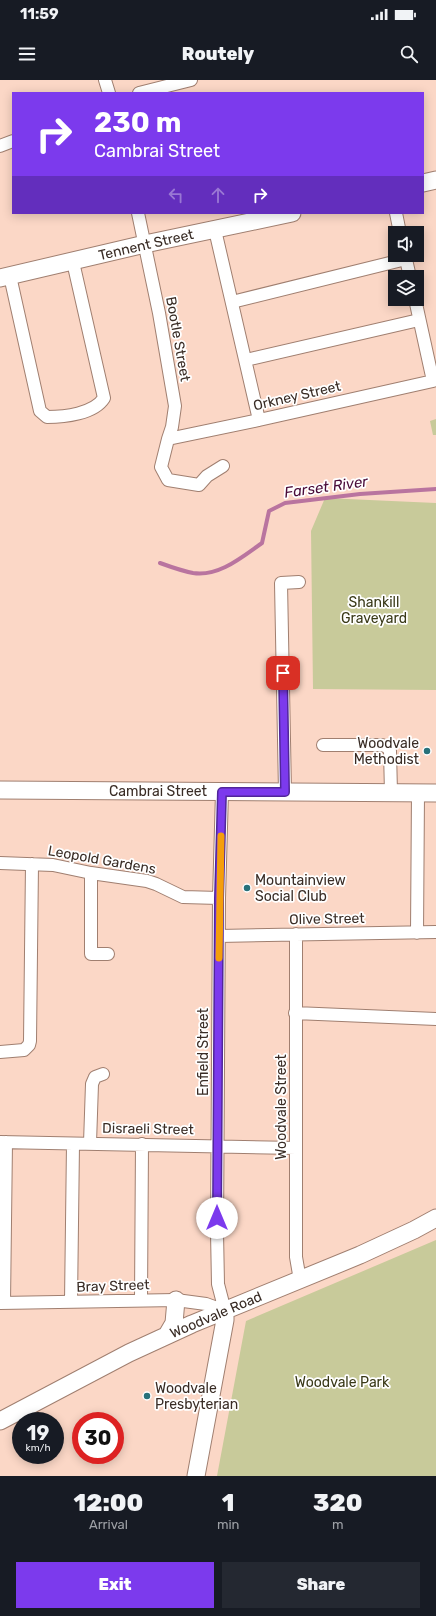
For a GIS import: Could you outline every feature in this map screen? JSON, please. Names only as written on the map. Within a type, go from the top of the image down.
[{"type":"street","points":[[105,80],[109,92]]},
{"type":"street","points":[[143,92],[191,80]]},
{"type":"street","points":[[0,146],[12,141]]},
{"type":"street","points":[[424,183],[436,180]]},
{"type":"street","name":"Bootle Street","points":[[138,214],[175,406],[172,427],[161,466],[168,480],[199,485],[206,476],[223,466]]},
{"type":"street","name":"Tennent Street","points":[[5,277],[145,244],[287,214]]},
{"type":"street","points":[[396,214],[399,226]]},
{"type":"street","points":[[215,230],[259,420]]},
{"type":"street","points":[[232,302],[388,261]]},
{"type":"street","points":[[5,277],[40,410],[47,417],[65,417],[100,405],[104,398],[73,262]]},
{"type":"street","points":[[246,360],[419,320],[416,306]]},
{"type":"street","name":"Orkney Street","points":[[168,439],[433,381],[419,320]]},
{"type":"street","points":[[285,792],[281,583],[300,582]]},
{"type":"street","points":[[323,745],[382,745],[387,747],[390,751],[391,793]]},
{"type":"street","name":"Cambrai Street","points":[[0,790],[436,793]]},
{"type":"street","name":"Enfield Street","points":[[222,792],[219,898],[218,1284],[225,1311]]},
{"type":"street","points":[[417,933],[418,793]]},
{"type":"street","name":"Leopold Gardens","points":[[0,863],[53,865],[91,873],[147,881],[182,897],[219,898]]},
{"type":"street","points":[[0,1052],[20,1051],[26,1048],[30,1041],[32,864]]},
{"type":"street","points":[[91,873],[91,954],[108,954]]},
{"type":"street","name":"Olive Street","points":[[219,936],[436,932]]},
{"type":"street","name":"Woodvale Street","points":[[296,934],[296,1257],[300,1280]]},
{"type":"street","points":[[295,1013],[436,1018]]},
{"type":"street","points":[[90,1143],[92,1084],[95,1077],[103,1074]]},
{"type":"street","points":[[2,1303],[3,1142]]},
{"type":"street","name":"Disraeli Street","points":[[3,1142],[296,1148]]},
{"type":"street","points":[[71,1302],[73,1144]]},
{"type":"street","points":[[141,1300],[142,1144]]},
{"type":"street","name":"Woodvale Road","points":[[0,1421],[94,1370],[167,1336],[360,1255],[436,1218]]},
{"type":"street","points":[[167,1336],[174,1323],[176,1300]]},
{"type":"street","name":"Bray Street","points":[[2,1303],[176,1300],[206,1304],[225,1311]]},
{"type":"street","points":[[196,1476],[225,1320],[225,1311]]},
{"type":"green space","points":[[436,419],[436,435],[433,435],[430,421]]},
{"type":"green space","name":"Shankill Graveyard","points":[[325,498],[436,503],[436,690],[313,689],[311,531]]},
{"type":"green space","name":"Woodvale Park","points":[[436,1240],[436,1476],[217,1476],[246,1321]]},
{"type":"waterway","name":"Farset River","points":[[160,563],[193,573],[212,572],[230,565],[262,543],[269,511],[285,503],[360,494],[436,489]]},
{"type":"slow traffic","points":[[219,958],[221,836]]},
{"type":"place","name":"Woodvale Methodist","points":[[427,751]]},
{"type":"place","name":"Mountainview Social Club","points":[[247,888]]},
{"type":"place","name":"Woodvale Presbyterian","points":[[147,1396]]},
{"type":"route","points":[[217,1218],[219,898],[222,792],[285,792],[283,673]]}]
